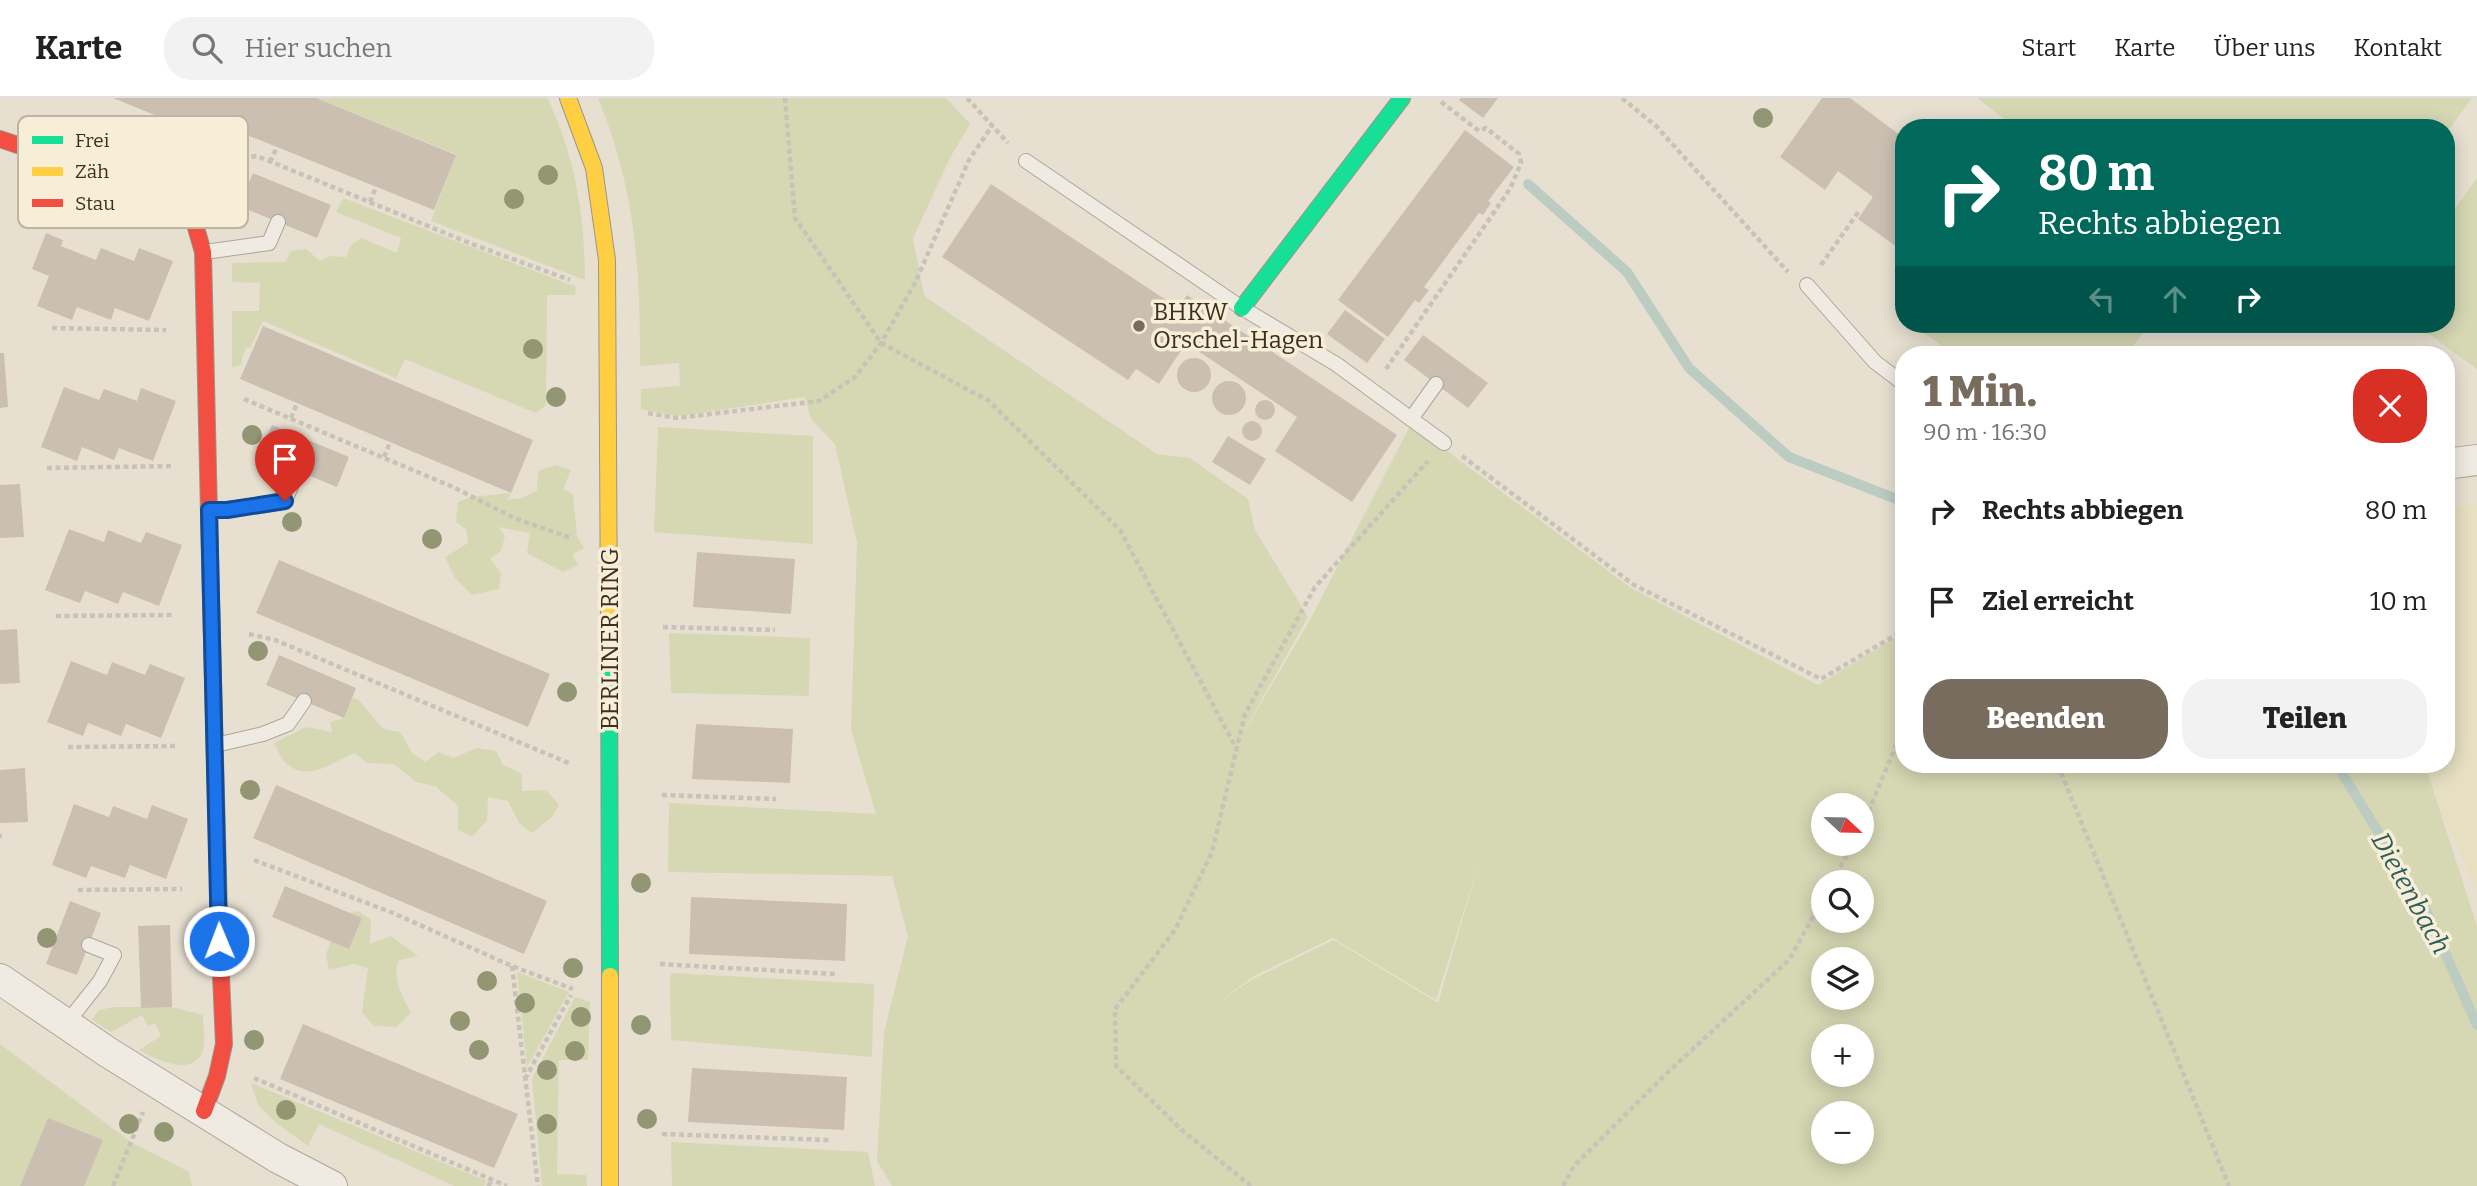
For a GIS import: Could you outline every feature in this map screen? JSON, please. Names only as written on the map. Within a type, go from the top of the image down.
[{"type":"street","name":"BERLINER RING","points":[[568,98],[583,128],[603,201],[609,286],[610,1186]]},
{"type":"street","points":[[1242,308],[1402,98]]},
{"type":"street","points":[[0,139],[18,145]]},
{"type":"street","points":[[199,228],[204,252],[217,888],[224,1044],[217,1076],[204,1111]]},
{"type":"street","points":[[2455,463],[2477,460]]},
{"type":"street","points":[[0,979],[159,1084],[278,1158],[332,1186]]},
{"type":"lane","points":[[1026,161],[1242,308],[1336,365],[1444,443]]},
{"type":"lane","points":[[204,252],[269,243],[278,222]]},
{"type":"lane","points":[[1807,285],[1875,362],[1895,377]]},
{"type":"lane","points":[[1411,419],[1436,384]]},
{"type":"lane","points":[[209,510],[227,510],[285,501],[297,471]]},
{"type":"lane","points":[[215,746],[263,734],[288,724],[304,701]]},
{"type":"lane","points":[[66,1024],[100,981],[114,955],[89,945]]},
{"type":"path","points":[[785,98],[795,218],[881,343],[989,401],[1120,530],[1237,749]]},
{"type":"path","points":[[967,98],[1026,161]]},
{"type":"path","points":[[1371,390],[1510,189],[1521,163],[1519,154],[1486,128],[1479,131],[1436,98]]},
{"type":"path","points":[[1622,98],[1656,126],[1784,270],[1807,285],[1859,211]]},
{"type":"path","points":[[608,412],[641,412],[677,418],[819,401],[855,377],[881,343],[915,283],[969,160],[992,126]]},
{"type":"path","points":[[270,162],[277,147]]},
{"type":"path","points":[[248,157],[257,156],[584,285],[609,286]]},
{"type":"path","points":[[370,202],[376,187]]},
{"type":"path","points":[[52,328],[205,330]]},
{"type":"path","points":[[206,394],[234,395],[384,457],[514,517],[581,541],[609,542]]},
{"type":"path","points":[[291,418],[298,403]]},
{"type":"path","points":[[384,457],[390,442]]},
{"type":"path","points":[[1251,1186],[1183,1131],[1115,1066],[1115,1009],[1175,930],[1212,852],[1245,714],[1315,587],[1444,443],[1634,585],[1821,679],[1895,635]]},
{"type":"path","points":[[47,468],[209,465]]},
{"type":"path","points":[[56,616],[212,614]]},
{"type":"path","points":[[663,627],[775,630]]},
{"type":"path","points":[[213,635],[246,634],[275,640],[580,768],[610,769]]},
{"type":"path","points":[[68,747],[215,746]]},
{"type":"path","points":[[1874,798],[1895,748]]},
{"type":"path","points":[[2061,773],[2229,1186]]},
{"type":"path","points":[[662,795],[776,799]]},
{"type":"path","points":[[217,856],[261,862],[461,942],[512,966],[575,989],[525,1080]]},
{"type":"path","points":[[78,890],[217,888]]},
{"type":"path","points":[[1563,1186],[1574,1166],[1668,1072],[1789,960],[1811,920]]},
{"type":"path","points":[[660,964],[835,974]]},
{"type":"path","points":[[512,966],[538,1186]]},
{"type":"path","points":[[217,1076],[251,1077],[507,1186]]},
{"type":"path","points":[[113,1186],[148,1100],[159,1084]]},
{"type":"path","points":[[662,1134],[829,1140]]},
{"type":"path","points":[[488,1186],[493,1180]]},
{"type":"shaded area","points":[[2477,504],[2477,892],[2451,832],[2413,773],[2455,773],[2455,506]]},
{"type":"green space","points":[[316,98],[547,98],[565,141],[576,187],[583,233],[585,280],[431,221],[456,154]]},
{"type":"green space","points":[[598,98],[946,98],[970,124],[950,158],[913,238],[924,296],[1157,454],[1190,458],[1248,499],[1255,530],[1308,617],[1233,751],[1311,618],[1411,424],[1631,588],[1818,685],[1895,638],[1895,773],[2428,773],[2477,926],[2477,1186],[892,1186],[877,1161],[884,1032],[908,936],[892,876],[668,872],[669,803],[876,814],[851,729],[857,543],[835,444],[811,419],[805,397],[678,416],[641,409],[641,389],[680,386],[679,363],[640,366],[637,262],[621,165]],"holes":[[[1481,856],[1438,1003],[1334,940],[1253,979],[1216,1004],[1254,976],[1333,938],[1436,1000]]]},
{"type":"green space","points":[[1977,98],[2472,98],[2455,121],[2455,119],[2004,119]]},
{"type":"green space","points":[[2477,178],[2477,369],[2455,353],[2455,346],[2445,346],[2427,333],[2455,333],[2455,209]]},
{"type":"green space","points":[[343,198],[576,287],[575,295],[547,295],[546,405],[536,413],[405,359],[396,378],[263,321],[250,348],[246,347],[240,366],[232,367],[232,311],[259,311],[260,283],[232,282],[232,263],[285,262],[291,251],[306,249],[320,261],[330,256],[346,257],[351,245],[361,238],[397,253],[401,238],[336,212]]},
{"type":"green space","points":[[1924,333],[2143,333],[2133,346],[1942,346]]},
{"type":"green space","points":[[658,427],[813,436],[813,544],[654,532]]},
{"type":"green space","points":[[555,465],[571,470],[563,489],[573,494],[577,536],[584,548],[572,555],[579,565],[563,572],[527,553],[530,533],[498,527],[505,536],[501,551],[490,559],[501,573],[499,589],[472,595],[455,578],[445,557],[468,543],[466,529],[456,522],[458,502],[471,497],[511,493],[507,500],[522,498],[537,490],[538,471]]},
{"type":"green space","points":[[669,633],[810,638],[809,696],[671,693]]},
{"type":"green space","points":[[352,698],[359,700],[383,729],[400,732],[412,753],[425,762],[439,752],[453,758],[477,748],[496,751],[503,765],[522,774],[522,791],[546,790],[559,805],[552,817],[532,833],[519,823],[508,801],[488,797],[487,820],[472,837],[458,830],[458,806],[435,786],[416,782],[394,764],[367,763],[355,753],[312,771],[294,769],[284,761],[274,743],[306,727],[332,732],[330,722],[344,718]]},
{"type":"green space","points":[[358,911],[371,920],[370,944],[391,936],[418,956],[399,960],[396,974],[411,1013],[396,1027],[374,1026],[362,1012],[368,968],[353,964],[329,970],[326,954],[331,941],[349,949],[362,918],[349,913]]},
{"type":"green space","points":[[517,972],[569,992],[527,1067]]},
{"type":"green space","points":[[672,973],[874,984],[872,1057],[671,1040]]},
{"type":"green space","points":[[575,997],[590,1002],[588,1060],[559,1060],[557,1174],[586,1175],[587,1186],[542,1186],[532,1079]]},
{"type":"green space","points":[[114,1007],[172,1007],[203,1015],[204,1044],[201,1055],[195,1062],[177,1065],[139,1050],[161,1036],[155,1023],[148,1026],[142,1015],[111,1032],[92,1020],[99,1010]]},
{"type":"green space","points":[[0,1044],[131,1142],[189,1172],[192,1186],[0,1186]]},
{"type":"green space","points":[[251,1083],[487,1181],[483,1186],[454,1186],[319,1124],[308,1146],[276,1123],[258,1105]]},
{"type":"green space","points":[[671,1142],[868,1152],[875,1186],[672,1186]]},
{"type":"building","points":[[113,98],[316,98],[456,155],[434,210],[248,135],[248,116],[157,116]]},
{"type":"building","points":[[1498,98],[1483,118],[1459,100]]},
{"type":"building","points":[[1822,98],[1850,98],[1895,131],[1895,246],[1858,219],[1873,197],[1838,171],[1825,190],[1780,157]]},
{"type":"building","points":[[1465,130],[1514,167],[1488,201],[1491,203],[1483,215],[1479,213],[1424,287],[1429,290],[1419,303],[1415,300],[1388,337],[1338,300]]},
{"type":"building","points":[[253,173],[331,205],[317,238],[248,210],[248,185]]},
{"type":"building","name":"BHKW Orschel-Hagen","points":[[991,184],[1178,308],[1187,295],[1397,435],[1352,502],[1275,451],[1297,417],[1186,343],[1159,384],[1136,369],[1128,380],[942,257]]},
{"type":"building","points":[[46,233],[63,240],[61,246],[96,260],[101,248],[134,261],[139,248],[173,261],[149,321],[115,308],[111,320],[77,307],[72,320],[37,306],[49,276],[32,269]]},
{"type":"building","points":[[1345,310],[1385,339],[1367,363],[1327,334]]},
{"type":"building","points":[[263,326],[533,440],[511,493],[240,379]]},
{"type":"building","points":[[1423,335],[1488,383],[1468,408],[1404,360]]},
{"type":"building","points":[[0,353],[4,353],[8,407],[0,408]]},
{"type":"building","points":[[1194,358],[1206,363],[1211,375],[1206,387],[1194,392],[1182,387],[1177,375],[1182,363]]},
{"type":"building","points":[[1229,381],[1241,386],[1246,398],[1241,410],[1229,415],[1217,410],[1212,398],[1217,386]]},
{"type":"building","points":[[64,387],[99,400],[104,389],[137,401],[141,388],[176,401],[153,461],[119,448],[114,460],[82,447],[77,461],[41,447]]},
{"type":"building","points":[[1265,400],[1272,403],[1275,410],[1272,417],[1265,420],[1258,417],[1255,410],[1258,403]]},
{"type":"building","points":[[1252,421],[1259,424],[1262,431],[1259,438],[1252,441],[1245,438],[1242,431],[1245,424]]},
{"type":"building","points":[[272,425],[349,457],[337,487],[259,455]]},
{"type":"building","points":[[1228,436],[1266,459],[1250,485],[1212,462]]},
{"type":"building","points":[[20,484],[24,537],[0,538],[0,485]]},
{"type":"building","points":[[69,529],[104,542],[108,530],[141,543],[146,532],[182,545],[159,606],[123,592],[118,604],[85,591],[80,603],[45,590]]},
{"type":"building","points":[[697,552],[795,559],[791,614],[693,607]]},
{"type":"building","points":[[279,560],[550,674],[528,727],[256,613]]},
{"type":"building","points":[[17,629],[20,683],[0,684],[0,630]]},
{"type":"building","points":[[279,655],[356,688],[344,718],[266,685]]},
{"type":"building","points":[[71,661],[107,675],[112,662],[145,675],[150,664],[185,678],[161,738],[126,724],[121,736],[88,723],[83,736],[47,722]]},
{"type":"building","points":[[696,724],[793,729],[790,783],[692,779]]},
{"type":"building","points":[[25,768],[28,822],[0,823],[0,770]]},
{"type":"building","points":[[276,785],[547,901],[524,954],[253,838]]},
{"type":"building","points":[[74,804],[109,817],[113,806],[147,819],[152,805],[188,819],[166,879],[130,865],[125,878],[91,866],[86,878],[52,865]]},
{"type":"building","points":[[285,886],[362,918],[349,949],[272,917]]},
{"type":"building","points":[[691,897],[847,904],[845,961],[689,954]]},
{"type":"building","points":[[70,901],[101,913],[77,975],[46,964]]},
{"type":"building","points":[[170,925],[172,1007],[141,1008],[138,926]]},
{"type":"building","points":[[303,1024],[518,1114],[494,1168],[280,1079]]},
{"type":"building","points":[[692,1068],[847,1077],[844,1130],[688,1122]]},
{"type":"building","points":[[48,1118],[103,1140],[84,1186],[20,1186]]},
{"type":"waterway","points":[[1528,184],[1627,272],[1689,368],[1789,457],[1895,498]]},
{"type":"waterway","name":"Dietenbach","points":[[2342,773],[2426,910],[2477,1025]]},
{"type":"traffic: fast","points":[[1242,308],[1402,98]]},
{"type":"traffic: fast","points":[[609,623],[610,976]]},
{"type":"traffic: slow","points":[[568,98],[594,168],[607,260],[609,623]]},
{"type":"traffic: slow","points":[[211,600],[220,953]]},
{"type":"traffic: slow","points":[[610,976],[610,1186]]},
{"type":"traffic: jam","points":[[0,139],[18,145]]},
{"type":"traffic: jam","points":[[196,228],[203,252],[211,600]]},
{"type":"traffic: jam","points":[[204,1111],[217,1076],[224,1044],[220,953]]},
{"type":"place","name":"BHKW Orschel-Hagen","points":[[1139,326]]},
{"type":"route","points":[[219,941],[209,510],[227,510],[285,501]]}]
